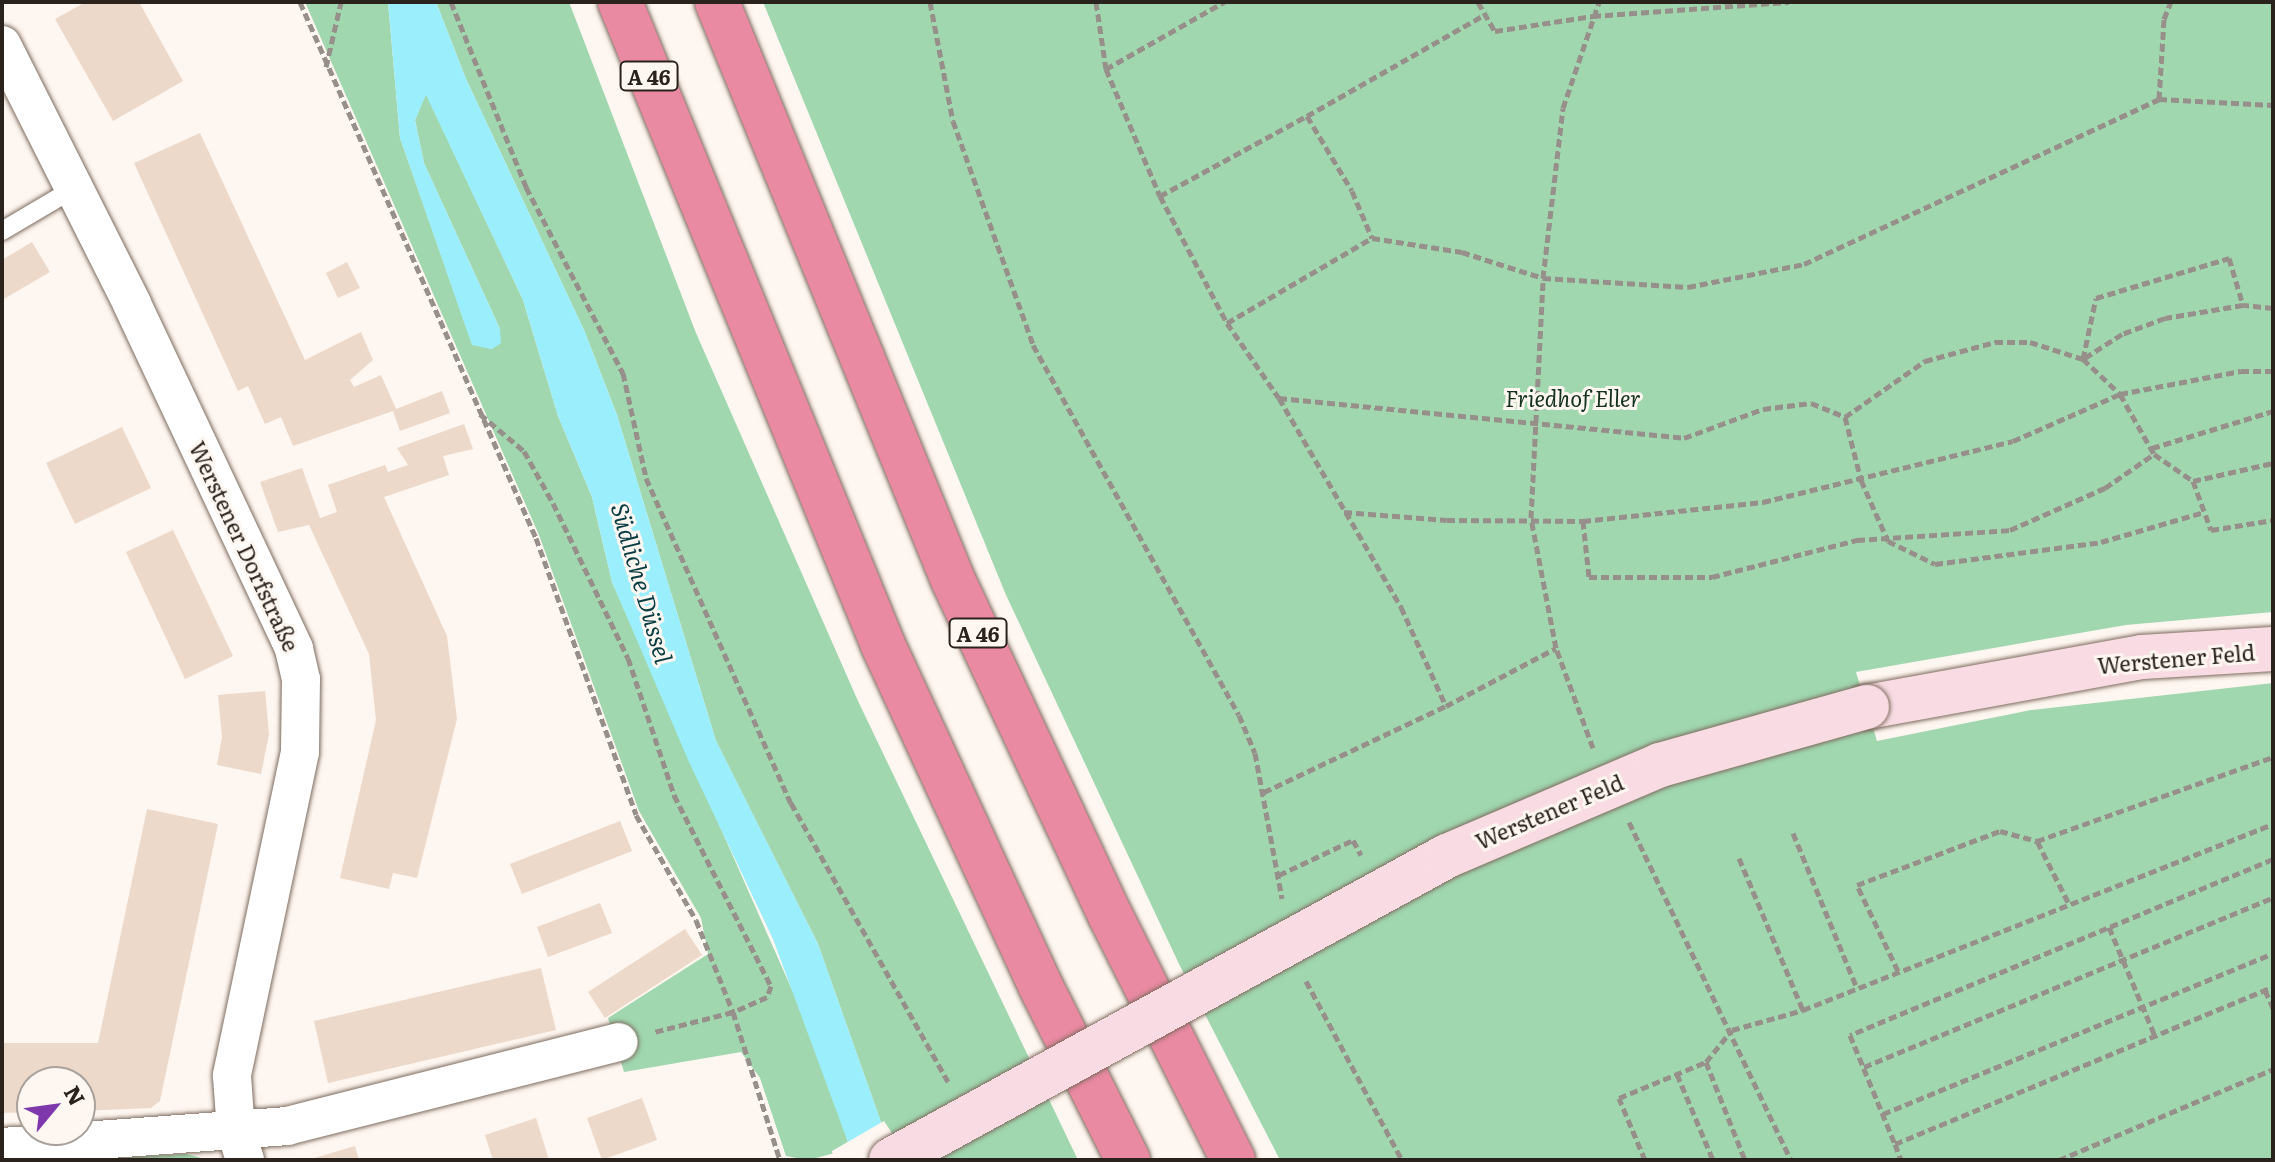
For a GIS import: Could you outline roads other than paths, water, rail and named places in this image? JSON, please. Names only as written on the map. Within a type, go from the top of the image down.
[{"type":"highway","name":"A 46","points":[[620,2],[883,645],[1128,1160]]},
{"type":"highway","name":"A 46","points":[[717,2],[953,580],[1110,915],[1233,1160]]},
{"type":"main road","name":"Werstener Feld","points":[[891,1160],[1342,910],[1504,829],[1673,761],[1867,707],[2142,657],[2273,649]]},
{"type":"street","name":"Werstener Dorfstraße","points":[[2,45],[75,188],[294,649],[301,679],[300,752],[232,1076],[240,1146]]},
{"type":"street","points":[[2,1147],[240,1146],[287,1126],[619,1042]]},
{"type":"lane","points":[[2,231],[75,188]]},
{"type":"water","name":"Südliche Düssel","points":[[388,2],[436,2],[466,79],[584,330],[617,415],[716,741],[818,944],[882,1125],[849,1145],[773,939],[689,762],[612,582],[592,497],[558,416],[523,300],[426,95],[415,120],[424,163],[500,329],[501,343],[492,349],[472,345],[400,138]]},
{"type":"park label","name":"Friedhof Eller","points":[[1573,398]]}]
